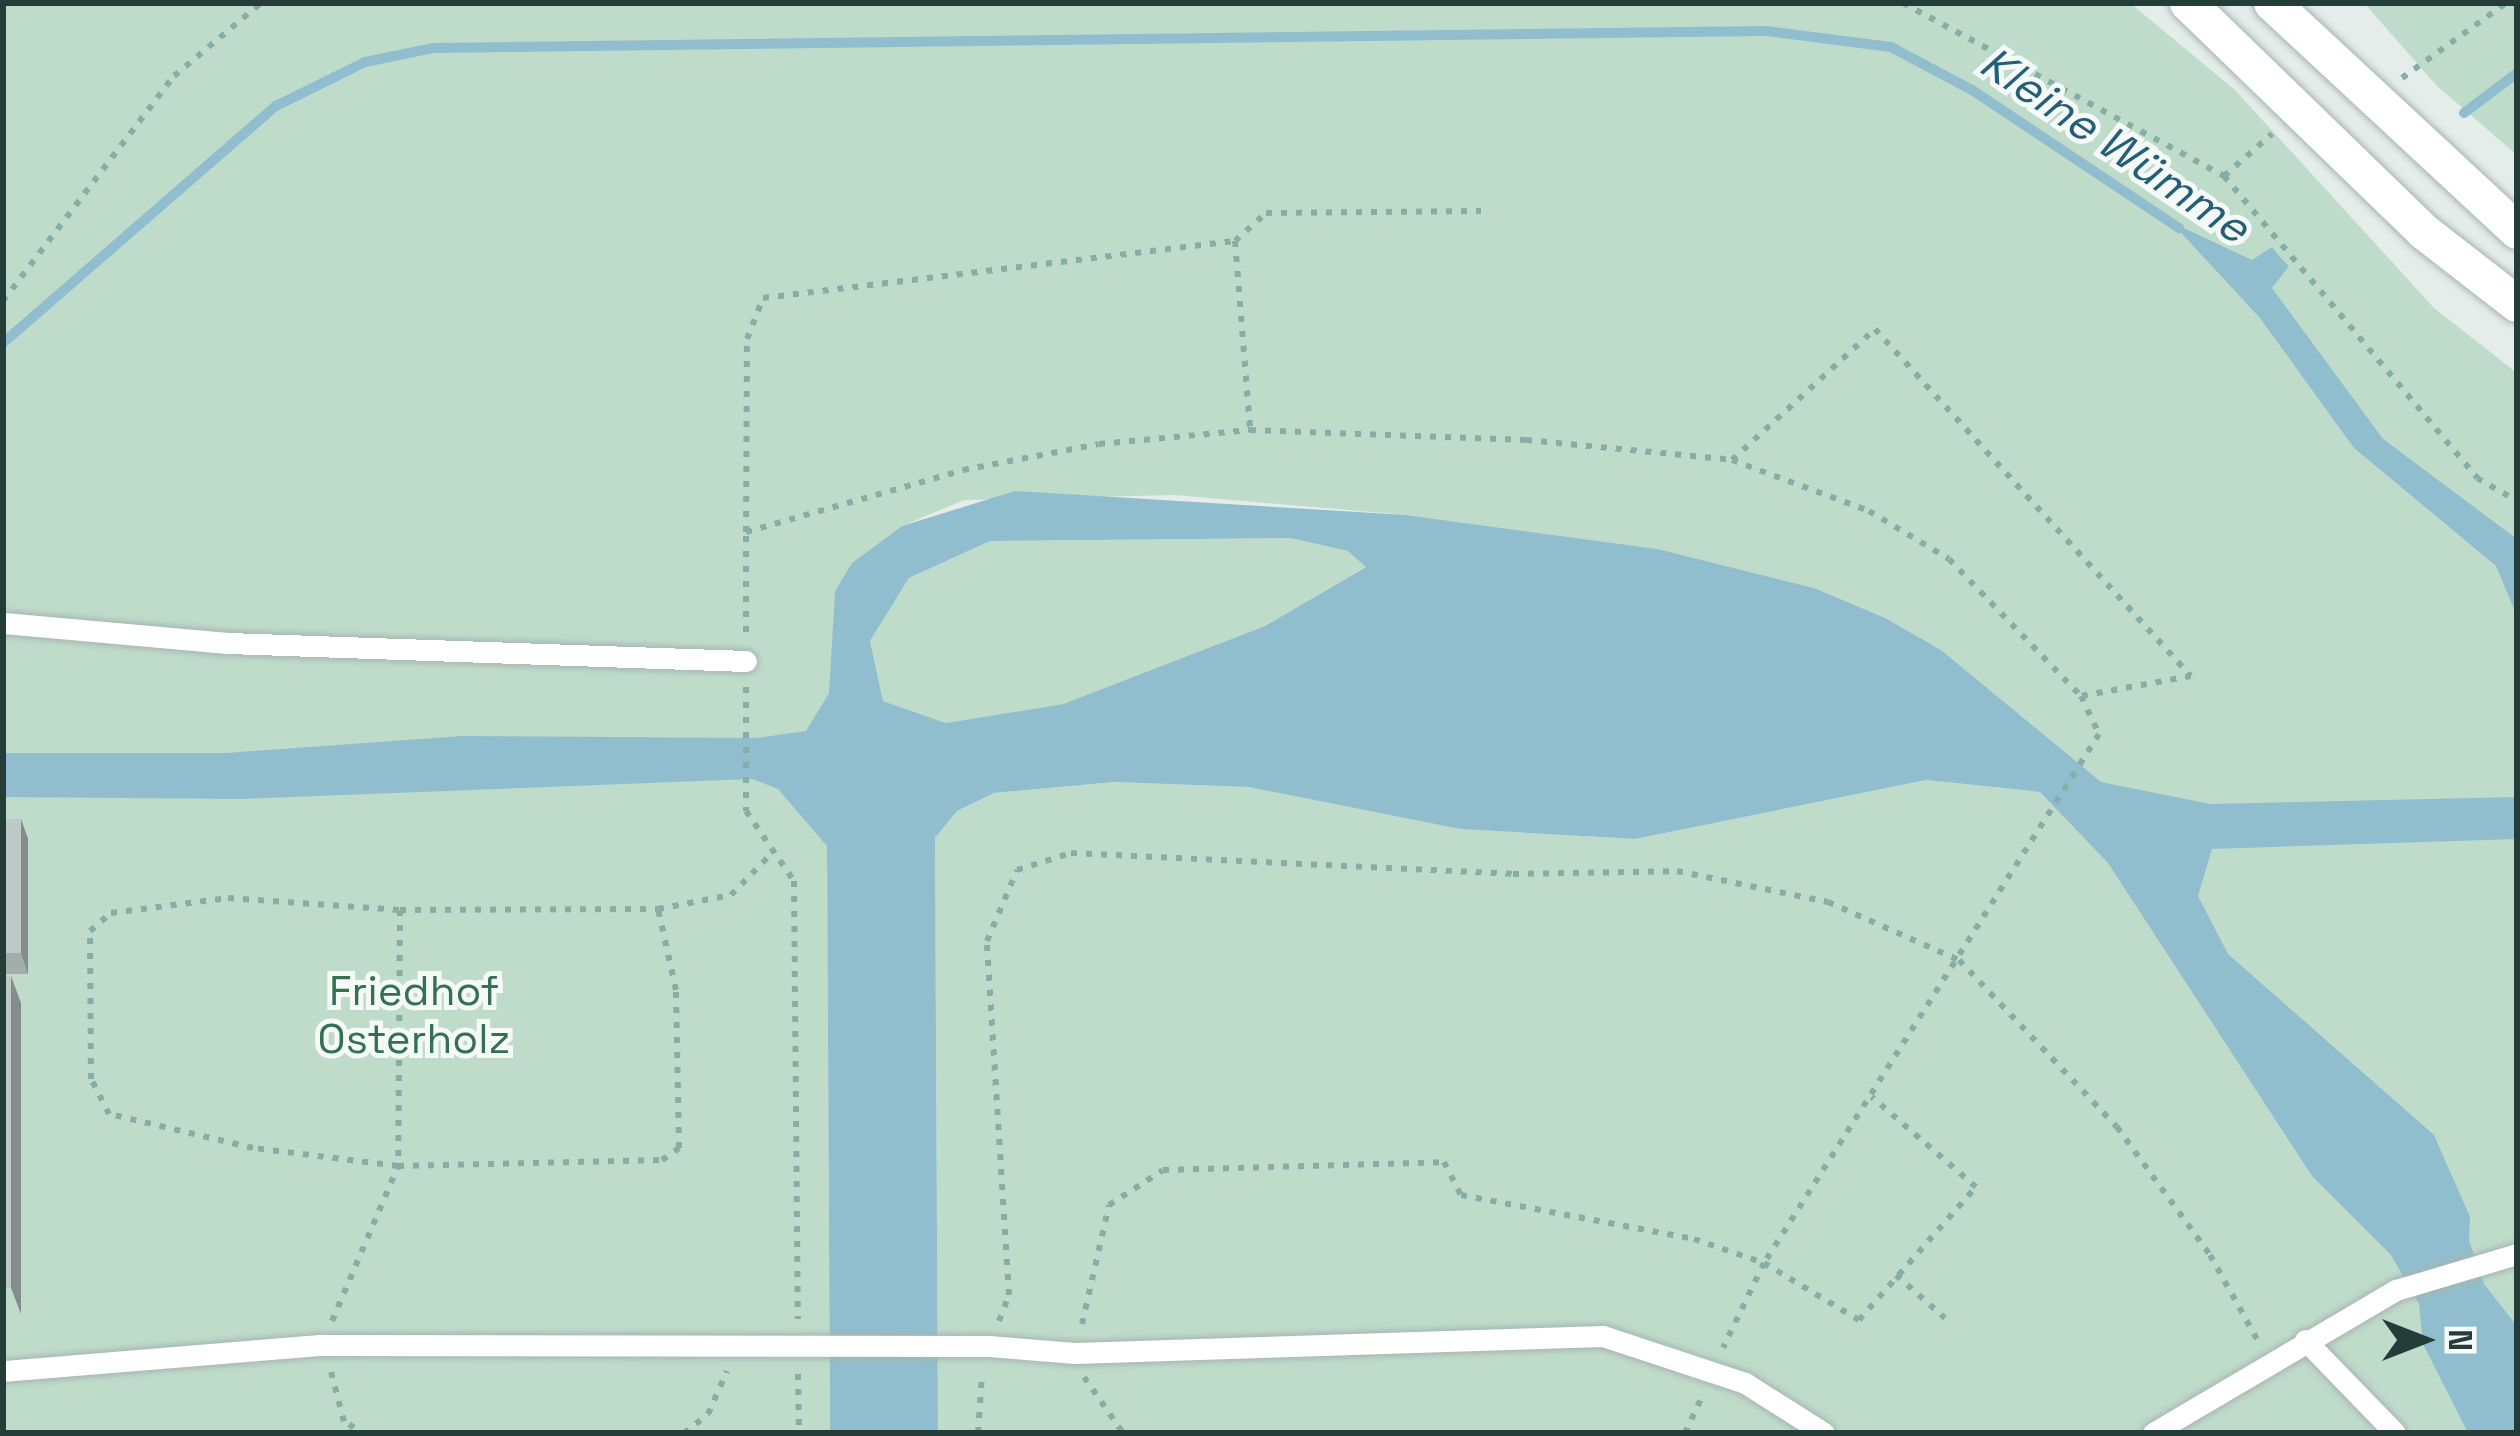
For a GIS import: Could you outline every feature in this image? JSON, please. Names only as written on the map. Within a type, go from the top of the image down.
[{"type":"main road","points":[[2188,3],[2423,231],[2517,304]]},
{"type":"main road","points":[[2272,3],[2517,231]]},
{"type":"lane","points":[[3,623],[249,644],[746,661]]},
{"type":"lane","points":[[2152,1433],[2268,1360],[2396,1290],[2517,1254]]},
{"type":"lane","points":[[3,1371],[168,1351],[321,1345],[956,1345],[1075,1353],[1603,1336],[1713,1370],[1794,1408],[1824,1433]]},
{"type":"lane","points":[[2306,1340],[2396,1433]]},
{"type":"path","points":[[3,297],[15,292],[174,76],[261,3]]},
{"type":"path","points":[[368,3],[1220,3]]},
{"type":"path","points":[[1903,3],[2224,176],[2477,478],[2517,501]]},
{"type":"path","points":[[799,1433],[806,1344],[794,881],[746,811],[747,339],[763,298],[1234,241],[1266,213],[1481,211]]},
{"type":"path","points":[[1234,241],[1250,430]]},
{"type":"path","points":[[1732,460],[1874,329],[2191,676],[2081,696]]},
{"type":"path","points":[[746,532],[963,470],[1099,444],[1250,430],[1526,440],[1732,460],[1869,511],[1949,559],[2081,696],[2099,734],[1764,1262],[1685,1433]]},
{"type":"path","points":[[658,909],[676,990],[679,1148],[662,1160],[398,1166],[253,1148],[110,1114],[91,1079],[90,931],[111,913],[228,898],[400,910],[658,909],[731,895],[772,853]]},
{"type":"path","points":[[978,1433],[989,1346],[1009,1295],[987,940],[1017,870],[1071,853],[1513,874],[1677,871],[1828,902],[1959,960],[2116,1127],[2210,1255],[2268,1360]]},
{"type":"path","points":[[361,1433],[348,1428],[321,1345],[398,1166],[400,910]]},
{"type":"path","points":[[1123,1433],[1090,1392],[1075,1353],[1108,1205],[1163,1170],[1444,1162],[1461,1195],[1694,1240],[1764,1262],[1858,1320],[1976,1187],[1872,1097]]},
{"type":"path","points":[[1896,1275],[1945,1318]]},
{"type":"path","points":[[684,1433],[725,1384],[732,1344]]},
{"type":"green space","name":"Friedhof Osterholz","points":[[3,3],[2130,3],[2235,90],[2434,308],[2517,373],[2517,1433],[938,1433],[935,838],[957,811],[994,793],[1114,782],[1248,787],[1460,829],[1635,839],[1928,780],[2041,792],[1941,650],[1814,588],[1658,549],[1406,515],[1175,495],[964,500],[902,526],[853,563],[835,591],[830,693],[778,789],[827,845],[830,1433],[3,1433]]},
{"type":"green space","points":[[2364,3],[2517,3],[2517,155],[2437,86]]},
{"type":"green space","points":[[1290,538],[1348,551],[1367,566],[1265,626],[1063,704],[946,723],[883,701],[870,641],[909,578],[990,541]]},
{"type":"water","points":[[2171,222],[2252,260],[2272,247],[2289,266],[2272,288],[2383,439],[2517,539],[2517,616],[2496,566],[2354,448],[2260,318]]},
{"type":"water","points":[[1015,491],[1406,515],[1658,549],[1814,588],[1885,618],[1941,650],[2101,782],[2210,804],[2517,797],[2517,839],[2212,849],[2198,896],[2228,954],[2434,1135],[2470,1217],[2469,1240],[2484,1284],[2517,1326],[2517,1433],[2468,1433],[2423,1344],[2419,1304],[2391,1255],[2312,1176],[2108,863],[2040,792],[1927,780],[1635,839],[1460,829],[1248,787],[1114,782],[994,793],[957,811],[935,838],[938,1433],[830,1433],[827,846],[778,789],[752,779],[240,799],[3,797],[3,753],[226,753],[462,736],[756,738],[806,731],[829,693],[835,591],[852,563],[902,526]],"holes":[[[1290,538],[1348,551],[1366,567],[1265,626],[1063,704],[946,723],[883,701],[870,641],[909,578],[990,541]]]},
{"type":"building","points":[[3,819],[21,819],[21,953],[3,953]]},
{"type":"building","points":[[3,976],[11,976],[11,1288],[3,1288]]},
{"type":"waterway","name":"Kleine Wümme","points":[[3,343],[276,106],[365,62],[433,48],[1766,31],[1891,47],[1972,90],[2179,228]]},
{"type":"waterway","points":[[2464,113],[2517,73]]}]
